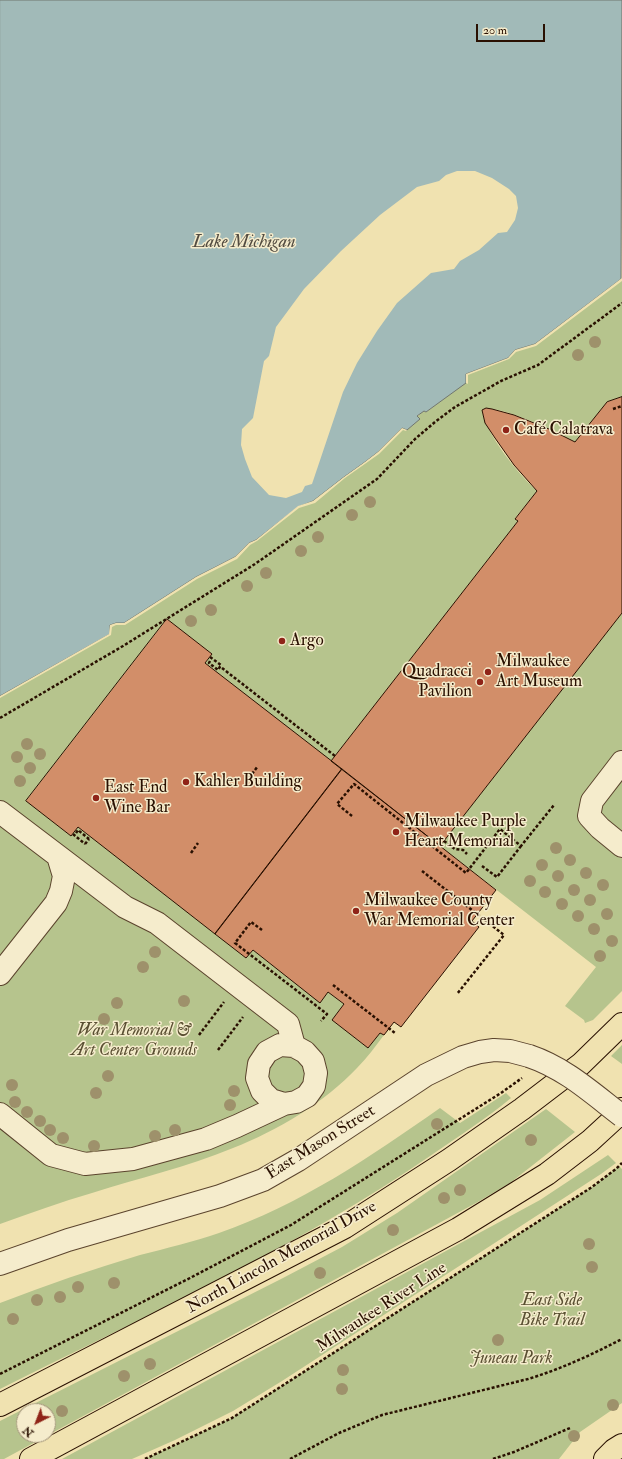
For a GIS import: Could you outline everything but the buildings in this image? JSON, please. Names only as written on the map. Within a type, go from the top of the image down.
[{"type":"main road","name":"North Lincoln Memorial Drive","points":[[0,1405],[345,1227],[449,1160],[522,1109],[581,1064],[622,1024]]},
{"type":"main road","points":[[31,1459],[458,1229],[547,1174],[590,1140],[615,1118],[622,1109]]},
{"type":"main road","points":[[605,1459],[614,1450],[622,1445]]},
{"type":"street","points":[[621,765],[592,801],[589,816],[600,828],[622,846]]},
{"type":"street","points":[[0,812],[125,907],[158,923],[288,1024],[294,1046]]},
{"type":"street","points":[[0,974],[56,903],[61,891],[64,876],[58,856]]},
{"type":"street","points":[[0,1114],[51,1155],[85,1164],[133,1159],[206,1139],[284,1104],[296,1102],[307,1096],[314,1086],[316,1073],[313,1061],[305,1052],[294,1046],[280,1045],[267,1052],[259,1064],[257,1078],[262,1091],[271,1100],[284,1104]]},
{"type":"street","name":"East Mason Street","points":[[0,1264],[68,1240],[220,1196],[263,1180],[298,1160],[426,1075],[463,1057],[480,1052],[494,1050],[510,1051],[528,1065],[552,1065],[566,1073],[622,1116]]},
{"type":"path","points":[[0,718],[162,624],[255,564],[377,478],[415,439],[455,407],[501,381],[538,365],[622,303]]},
{"type":"path","points":[[613,409],[622,406]]},
{"type":"path","points":[[210,657],[221,665],[218,670],[209,663],[210,661]]},
{"type":"path","points":[[222,668],[335,756]]},
{"type":"path","points":[[249,778],[258,766]]},
{"type":"path","points":[[352,816],[337,804],[354,784],[466,872],[500,829],[521,846]]},
{"type":"path","points":[[482,866],[497,877],[554,805]]},
{"type":"path","points":[[76,832],[89,839],[87,844],[76,832]]},
{"type":"path","points":[[444,841],[455,850],[463,850],[467,854]]},
{"type":"path","points":[[191,853],[198,843]]},
{"type":"path","points":[[422,871],[504,935],[457,994]]},
{"type":"path","points":[[262,930],[252,922],[235,943],[327,1014],[322,1021]]},
{"type":"path","points":[[199,1035],[237,984]]},
{"type":"path","points":[[333,985],[394,1033]]},
{"type":"path","points":[[218,1050],[256,999]]},
{"type":"path","points":[[0,1374],[291,1225],[494,1097],[528,1065]]},
{"type":"path","name":"Milwaukee River Line","points":[[145,1459],[232,1418],[592,1187],[622,1163]]},
{"type":"path","points":[[290,1459],[339,1433],[382,1415],[528,1380],[577,1362],[622,1339]]},
{"type":"path","points":[[493,1459],[514,1452],[570,1428]]},
{"type":"green space","name":"War Memorial & Art Center Grounds","points":[[622,278],[622,397],[607,402],[575,442],[514,414],[501,410],[482,410],[484,419],[496,442],[521,475],[537,491],[515,518],[518,521],[331,761],[205,663],[212,654],[167,619],[26,801],[71,836],[78,827],[246,958],[253,950],[320,1002],[328,992],[344,1004],[332,1020],[368,1048],[380,1033],[384,1035],[361,1064],[344,1081],[315,1104],[283,1124],[250,1141],[198,1161],[69,1200],[0,1224],[0,696],[110,625],[235,557],[249,543],[256,540],[298,506],[378,452],[402,428],[407,430],[419,418],[417,417],[424,410],[426,412],[445,397],[466,374],[508,358],[515,350],[535,344]]},
{"type":"green space","points":[[622,613],[622,991],[593,1020],[585,1023],[584,1020],[565,1006],[596,967],[440,846]]},
{"type":"green space","points":[[622,1045],[622,1064],[611,1056]]},
{"type":"green space","points":[[506,1093],[511,1098],[483,1120],[381,1188],[329,1220],[221,1279],[0,1389],[0,1303],[87,1272],[140,1255],[219,1233],[249,1222],[306,1194],[361,1162],[440,1108],[460,1123]]},
{"type":"green space","points":[[546,1109],[575,1132],[510,1183],[476,1203],[56,1431],[56,1403],[36,1403],[283,1278],[342,1247],[397,1213]]},
{"type":"green space","points":[[608,1155],[616,1163],[601,1174],[282,1381],[233,1411],[175,1440],[132,1459],[62,1459],[540,1200]]},
{"type":"green space","name":"East Side Bike Trail","points":[[619,1166],[622,1169],[622,1403],[580,1432],[559,1459],[145,1459],[232,1418],[592,1187]]},
{"type":"green space","points":[[16,1413],[16,1443],[34,1443],[4,1459],[0,1459],[0,1421]]},
{"type":"water","name":"Lake Michigan","points":[[0,0],[622,0],[621,279],[535,344],[515,350],[508,358],[466,374],[466,383],[426,412],[424,411],[417,416],[420,419],[407,430],[402,428],[378,452],[313,501],[298,507],[256,540],[249,543],[235,557],[196,577],[124,623],[110,625],[110,634],[0,696]]},
{"type":"pier","points":[[457,171],[475,171],[492,178],[509,189],[516,196],[518,208],[515,220],[507,232],[498,233],[479,250],[460,261],[454,269],[431,273],[397,303],[357,363],[343,392],[312,484],[305,486],[302,492],[286,498],[269,495],[252,477],[241,445],[242,429],[253,418],[264,361],[269,356],[276,327],[304,289],[341,251],[380,215],[417,187],[439,181],[446,175]]},
{"type":"pier","points":[[622,278],[622,281],[536,346],[516,352],[509,359],[468,375],[468,384],[466,383],[466,374],[508,358],[515,350],[535,344]]},
{"type":"pier","points":[[402,428],[407,430],[403,430],[379,454],[345,478],[315,503],[299,508],[250,545],[237,559],[197,579],[125,625],[116,625],[112,627],[111,635],[0,698],[0,696],[109,634],[110,625],[124,623],[196,577],[235,557],[249,543],[256,540],[298,506],[313,501],[378,452]]},
{"type":"place","name":"Café Calatrava","points":[[506,430]]},
{"type":"place","name":"Argo","points":[[282,641]]},
{"type":"place","name":"Milwaukee Art Museum","points":[[488,672]]},
{"type":"place","name":"Quadracci Pavilion","points":[[480,682]]},
{"type":"place","name":"Kahler Building","points":[[186,782]]},
{"type":"place","name":"East End Wine Bar","points":[[96,798]]},
{"type":"place","name":"Milwaukee Purple Heart Memorial","points":[[396,832]]},
{"type":"place","name":"Milwaukee County War Memorial Center","points":[[356,911]]},
{"type":"park label","name":"Juneau Park","points":[[511,1359]]}]
